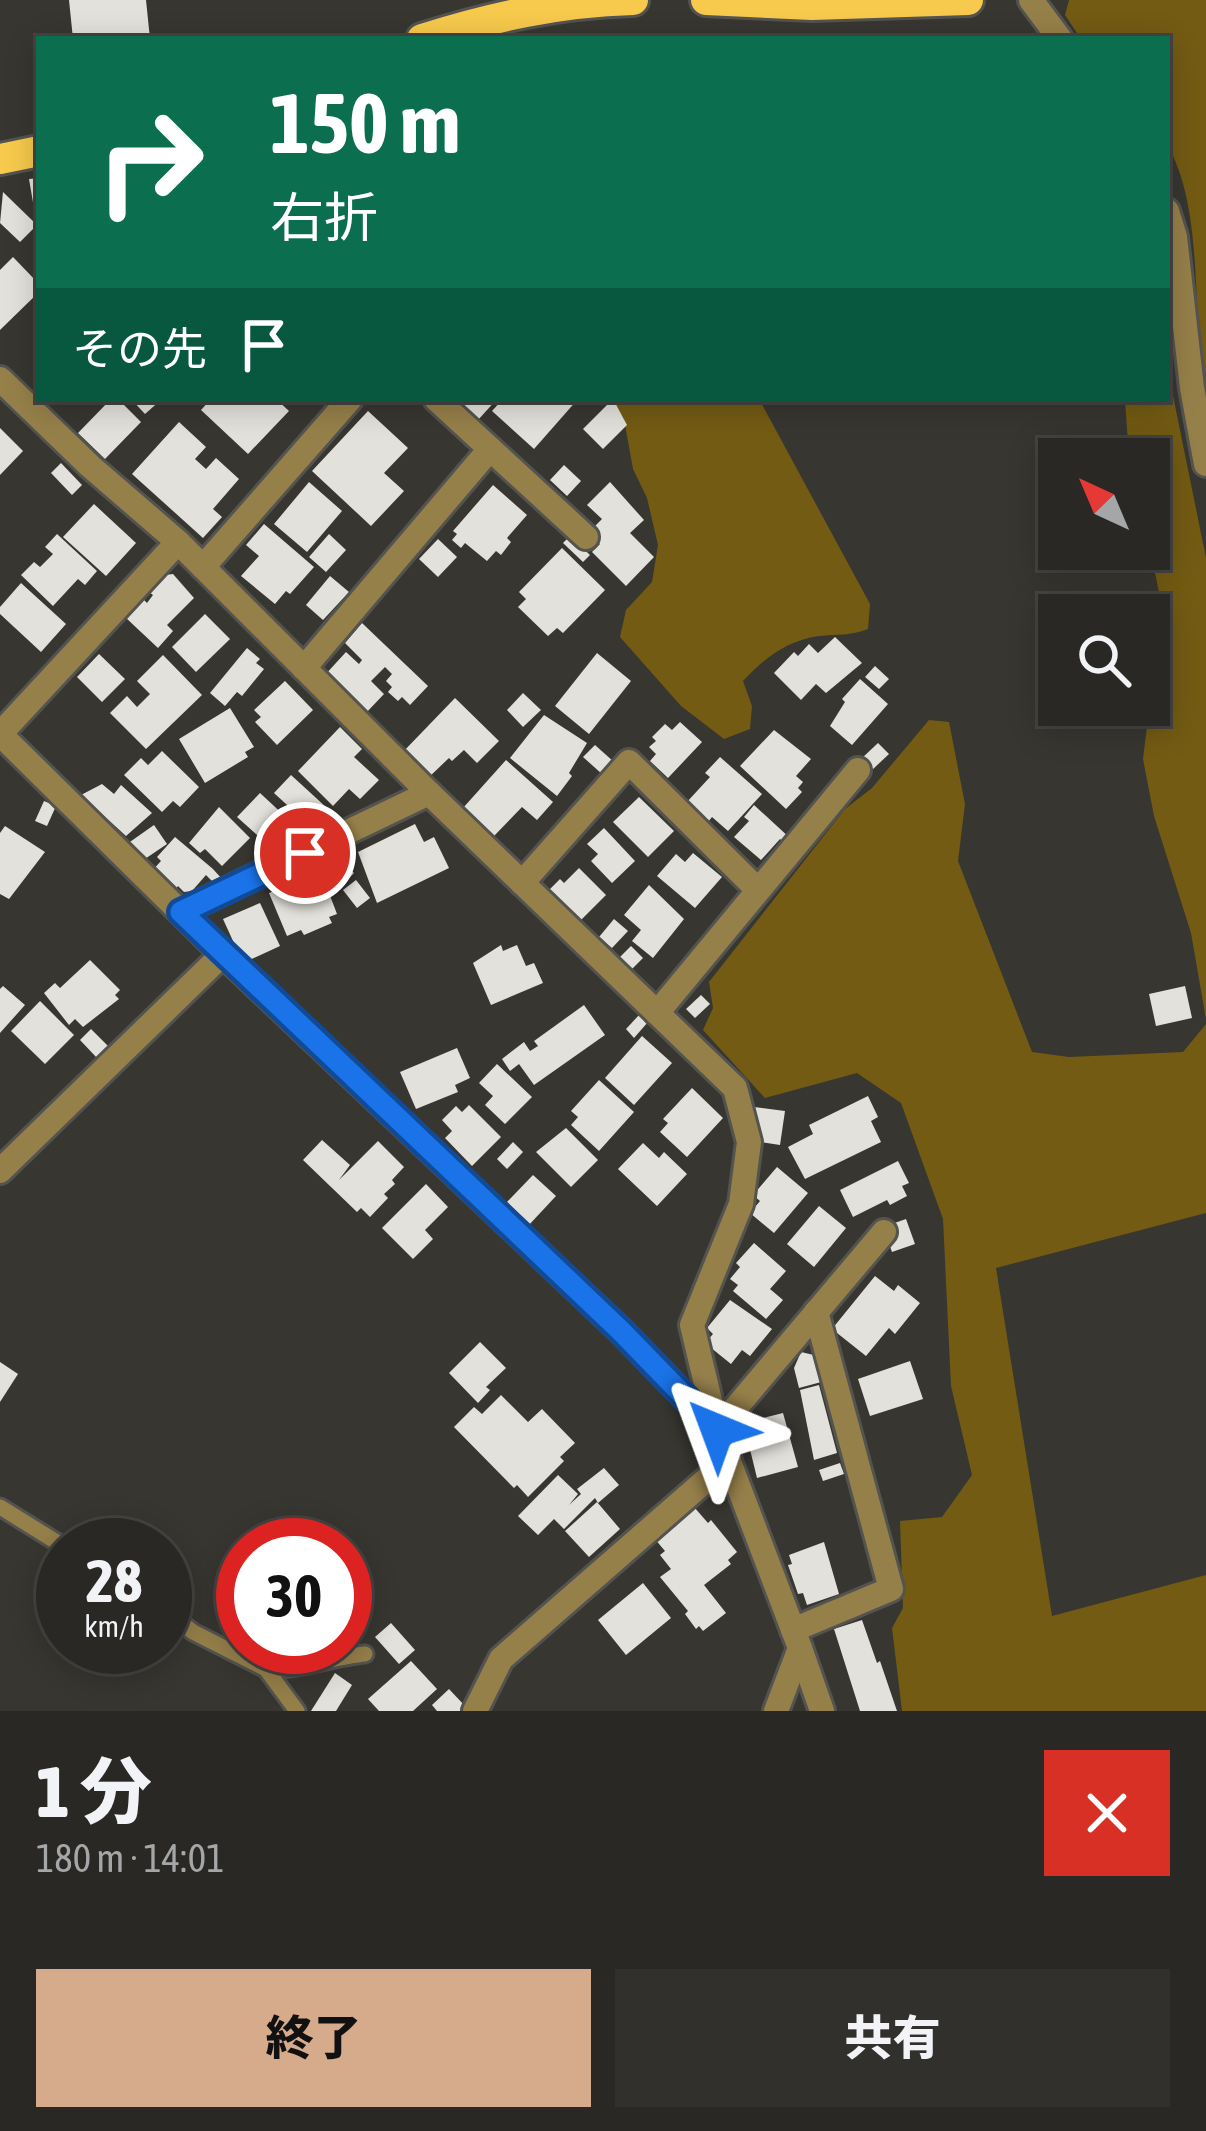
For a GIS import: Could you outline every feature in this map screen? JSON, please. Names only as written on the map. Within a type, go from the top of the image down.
[{"type":"main road","points":[[431,36],[488,18],[574,1],[633,0]]},
{"type":"main road","points":[[706,0],[812,5],[968,0]]},
{"type":"main road","points":[[0,159],[36,152]]},
{"type":"street","points":[[1031,0],[1058,36]]},
{"type":"street","points":[[1170,221],[1206,464]]},
{"type":"street","points":[[0,379],[178,542],[429,793],[736,1088],[749,1142],[742,1204],[692,1325],[717,1430],[822,1711]]},
{"type":"street","points":[[203,568],[347,402]]},
{"type":"street","points":[[439,402],[586,537]]},
{"type":"street","points":[[304,668],[490,448]]},
{"type":"street","points":[[178,542],[0,734],[223,954],[621,1331],[717,1430]]},
{"type":"street","points":[[522,883],[628,762],[758,890]]},
{"type":"street","points":[[657,1013],[858,770]]},
{"type":"street","points":[[181,912],[429,793]]},
{"type":"street","points":[[0,1171],[223,954]]},
{"type":"street","points":[[717,1430],[884,1232]]},
{"type":"street","points":[[776,1711],[796,1639],[890,1589],[816,1312]]},
{"type":"street","points":[[476,1711],[501,1659],[729,1460]]},
{"type":"lane","points":[[0,1508],[36,1530]]},
{"type":"lane","points":[[270,1674],[297,1711]]},
{"type":"shaded area","points":[[1069,0],[1206,0],[1206,396],[1192,233],[1170,151],[1170,36],[1079,36],[1065,15]]},
{"type":"shaded area","points":[[1170,381],[1206,558],[1206,1019],[1191,933],[1154,816],[1143,759],[1147,726],[1170,726],[1170,594],[1159,592],[1154,570],[1170,570],[1170,438],[1128,438],[1125,402],[1170,402]]},
{"type":"shaded area","points":[[613,402],[761,402],[870,604],[868,629],[796,642],[760,665],[743,681],[752,706],[750,729],[724,739],[681,706],[620,637],[626,610],[652,582],[658,545],[647,498],[633,469],[624,419]]},
{"type":"shaded area","points":[[929,720],[949,722],[965,804],[958,861],[1032,1052],[1069,1057],[1183,1052],[1206,1024],[1206,1213],[996,1268],[1052,1616],[1206,1575],[1206,1711],[902,1711],[892,1628],[903,1608],[900,1521],[942,1517],[972,1475],[951,1386],[943,1219],[901,1103],[857,1073],[765,1098],[703,1030],[713,1008],[709,982],[845,809],[872,788]]},
{"type":"building","points":[[69,0],[146,0],[150,36],[73,36]]},
{"type":"building","points":[[36,178],[35,214],[29,179]]},
{"type":"building","points":[[3,192],[36,226],[20,242],[0,223]]},
{"type":"building","points":[[13,257],[36,281],[36,295],[0,330],[0,270]]},
{"type":"building","points":[[108,402],[121,402],[141,422],[105,459],[78,433]]},
{"type":"building","points":[[134,402],[159,402],[145,414]]},
{"type":"building","points":[[208,402],[279,402],[289,411],[248,454],[201,410]]},
{"type":"building","points":[[459,402],[494,402],[478,420]]},
{"type":"building","points":[[500,402],[575,402],[534,449],[492,411]]},
{"type":"building","points":[[610,402],[615,402],[627,425],[603,449],[583,429]]},
{"type":"building","points":[[368,411],[408,448],[384,473],[404,491],[371,526],[312,471]]},
{"type":"building","points":[[179,422],[206,447],[195,459],[206,469],[216,458],[239,479],[213,509],[222,517],[203,538],[132,474]]},
{"type":"building","points":[[0,428],[23,451],[0,475]]},
{"type":"building","points":[[61,463],[82,485],[72,495],[51,473]]},
{"type":"building","points":[[564,465],[581,481],[567,496],[550,480]]},
{"type":"building","points":[[309,482],[342,511],[307,552],[274,524]]},
{"type":"building","points":[[610,482],[644,520],[630,533],[654,557],[626,586],[592,552],[600,544],[588,533],[602,519],[587,505]]},
{"type":"building","points":[[493,485],[527,515],[507,538],[511,542],[501,555],[496,551],[487,561],[465,543],[461,548],[452,540],[457,534],[453,531]]},
{"type":"building","points":[[94,504],[136,543],[106,576],[63,537]]},
{"type":"building","points":[[264,524],[314,567],[275,604],[241,576],[259,556],[246,545]]},
{"type":"building","points":[[57,534],[97,571],[85,585],[78,579],[53,606],[21,575],[34,562],[40,567],[53,554],[45,547]]},
{"type":"building","points":[[329,534],[346,550],[326,572],[309,557]]},
{"type":"building","points":[[570,536],[590,555],[583,562],[563,543]]},
{"type":"building","points":[[438,539],[457,557],[438,577],[419,559]]},
{"type":"building","points":[[562,548],[605,590],[563,633],[557,628],[548,636],[518,607],[526,599],[519,592]]},
{"type":"building","points":[[173,574],[194,598],[167,625],[173,631],[158,648],[125,617],[143,599],[147,603],[153,595],[149,592],[165,575]]},
{"type":"building","points":[[330,576],[349,592],[323,620],[306,605]]},
{"type":"building","points":[[21,583],[66,624],[41,652],[0,614],[0,607]]},
{"type":"building","points":[[205,614],[230,639],[196,672],[172,647]]},
{"type":"building","points":[[362,623],[428,686],[410,705],[388,692],[392,687],[386,681],[392,674],[385,667],[371,681],[384,694],[365,714],[324,676],[346,652],[359,664],[362,660],[345,643]]},
{"type":"building","points":[[835,637],[862,663],[826,693],[816,684],[801,700],[774,673],[794,652],[798,656],[809,644],[818,653]]},
{"type":"building","points":[[247,648],[264,669],[242,696],[237,692],[225,706],[210,693]]},
{"type":"building","points":[[597,653],[631,681],[589,734],[555,706]]},
{"type":"building","points":[[99,654],[125,679],[102,702],[77,677]]},
{"type":"building","points":[[163,655],[202,695],[146,749],[110,713],[127,696],[137,707],[150,694],[137,681]]},
{"type":"building","points":[[875,666],[889,679],[879,689],[865,677]]},
{"type":"building","points":[[860,679],[888,704],[852,745],[830,726],[845,702],[842,699]]},
{"type":"building","points":[[285,681],[313,710],[277,745],[255,722],[261,717],[254,710]]},
{"type":"building","points":[[523,693],[541,710],[523,727],[507,710]]},
{"type":"building","points":[[455,698],[499,741],[477,763],[464,750],[427,779],[401,754]]},
{"type":"building","points":[[230,708],[254,747],[245,752],[248,757],[205,783],[179,739]]},
{"type":"building","points":[[544,715],[587,743],[557,796],[510,758]]},
{"type":"building","points":[[680,722],[702,742],[668,778],[650,761],[656,754],[649,747],[665,724],[672,730]]},
{"type":"building","points":[[340,727],[362,749],[354,757],[379,780],[360,799],[349,789],[333,806],[298,771]]},
{"type":"building","points":[[774,730],[811,759],[796,776],[803,782],[798,788],[802,792],[786,809],[740,766]]},
{"type":"building","points":[[878,743],[889,754],[872,770],[861,759]]},
{"type":"building","points":[[595,745],[614,762],[602,774],[583,757]]},
{"type":"building","points":[[162,751],[199,787],[180,807],[173,801],[162,812],[124,775],[141,758],[148,765]]},
{"type":"building","points":[[720,757],[762,794],[728,831],[712,817],[708,822],[686,803],[710,777],[705,773]]},
{"type":"building","points":[[506,760],[553,802],[537,820],[522,807],[494,836],[463,808]]},
{"type":"building","points":[[291,775],[327,808],[310,826],[274,793]]},
{"type":"building","points":[[102,784],[114,794],[121,785],[152,813],[126,836],[81,795]]},
{"type":"building","points":[[260,793],[288,819],[266,843],[237,817]]},
{"type":"building","points":[[639,797],[674,831],[648,857],[613,822]]},
{"type":"building","points":[[44,801],[56,806],[47,826],[35,821]]},
{"type":"building","points":[[754,805],[791,839],[786,844],[780,839],[761,860],[734,837],[749,821],[744,817]]},
{"type":"building","points":[[219,807],[250,838],[222,866],[205,849],[200,853],[189,843]]},
{"type":"building","points":[[415,824],[424,842],[434,837],[449,868],[377,903],[358,852]]},
{"type":"building","points":[[154,825],[167,844],[139,863],[127,844]]},
{"type":"building","points":[[5,826],[45,852],[9,899],[0,894],[0,833]]},
{"type":"building","points":[[604,828],[635,861],[612,883],[591,861],[598,854],[587,844]]},
{"type":"building","points":[[175,837],[222,879],[216,885],[206,875],[192,891],[184,892],[178,886],[173,893],[151,872]]},
{"type":"building","points":[[693,853],[722,877],[695,908],[657,876],[676,854],[685,862]]},
{"type":"building","points":[[336,854],[354,873],[337,891],[318,872]]},
{"type":"building","points":[[579,868],[606,895],[580,921],[549,890]]},
{"type":"building","points":[[313,875],[318,888],[326,885],[337,914],[329,917],[332,923],[304,935],[301,930],[287,936],[269,893]]},
{"type":"building","points":[[356,880],[370,898],[357,908],[343,890]]},
{"type":"building","points":[[649,885],[684,919],[653,958],[632,941],[641,930],[624,915]]},
{"type":"building","points":[[260,903],[280,946],[243,963],[223,919]]},
{"type":"building","points":[[614,919],[628,931],[612,948],[599,937]]},
{"type":"building","points":[[501,945],[503,951],[517,945],[526,966],[534,963],[543,983],[491,1005],[473,963]]},
{"type":"building","points":[[631,946],[643,958],[630,971],[618,959]]},
{"type":"building","points":[[90,960],[120,990],[115,995],[119,999],[83,1027],[75,1019],[69,1025],[44,993],[55,983],[60,988]]},
{"type":"building","points":[[3,986],[25,1005],[0,1033],[0,989]]},
{"type":"building","points":[[1185,986],[1192,1018],[1156,1026],[1149,994]]},
{"type":"building","points":[[701,995],[710,1004],[695,1018],[686,1009]]},
{"type":"building","points":[[40,1001],[74,1035],[45,1064],[11,1031]]},
{"type":"building","points":[[584,1005],[605,1035],[534,1085],[519,1064],[510,1071],[502,1059],[524,1042],[530,1051],[538,1046],[534,1041]]},
{"type":"building","points":[[640,1014],[648,1022],[634,1038],[626,1029]]},
{"type":"building","points":[[91,1029],[109,1047],[97,1058],[80,1040]]},
{"type":"building","points":[[642,1036],[672,1063],[634,1105],[605,1078]]},
{"type":"building","points":[[457,1048],[470,1078],[455,1085],[458,1092],[416,1109],[400,1072]]},
{"type":"building","points":[[497,1064],[532,1097],[505,1124],[485,1105],[493,1096],[479,1083]]},
{"type":"building","points":[[599,1080],[634,1112],[599,1151],[571,1125],[578,1117],[571,1111]]},
{"type":"building","points":[[692,1088],[723,1118],[687,1157],[660,1132],[668,1123],[663,1119]]},
{"type":"building","points":[[868,1096],[878,1117],[871,1121],[881,1142],[805,1179],[788,1147],[813,1134],[809,1125]]},
{"type":"building","points":[[469,1105],[501,1137],[472,1166],[445,1138],[452,1131],[442,1120],[456,1106],[462,1112]]},
{"type":"building","points":[[754,1107],[785,1111],[780,1145],[753,1141]]},
{"type":"building","points":[[566,1128],[598,1160],[571,1187],[536,1152]]},
{"type":"building","points":[[322,1140],[350,1165],[339,1180],[378,1141],[404,1167],[384,1194],[388,1198],[370,1217],[361,1208],[357,1212],[303,1160]]},
{"type":"building","points":[[513,1142],[523,1152],[507,1169],[497,1159]]},
{"type":"building","points":[[643,1143],[659,1158],[664,1152],[687,1174],[657,1206],[618,1169]]},
{"type":"building","points":[[898,1161],[909,1183],[902,1186],[907,1196],[853,1217],[840,1190]]},
{"type":"building","points":[[777,1167],[808,1193],[774,1233],[750,1213],[760,1201],[753,1195]]},
{"type":"building","points":[[533,1175],[556,1196],[528,1226],[506,1203]]},
{"type":"building","points":[[426,1184],[448,1207],[425,1230],[433,1239],[413,1259],[382,1228]]},
{"type":"building","points":[[819,1206],[846,1228],[814,1267],[787,1244]]},
{"type":"building","points":[[906,1219],[915,1244],[892,1252],[883,1227]]},
{"type":"building","points":[[754,1243],[786,1271],[770,1289],[783,1300],[766,1319],[733,1291],[738,1285],[730,1279],[740,1267],[736,1263]]},
{"type":"building","points":[[875,1276],[894,1291],[898,1285],[920,1303],[895,1334],[889,1328],[866,1356],[832,1329]]},
{"type":"building","points":[[730,1300],[772,1329],[750,1356],[742,1350],[731,1364],[705,1343],[713,1334],[707,1328]]},
{"type":"building","points":[[480,1342],[506,1368],[486,1387],[490,1390],[478,1403],[449,1373]]},
{"type":"building","points":[[801,1352],[818,1356],[825,1381],[799,1388],[794,1368]]},
{"type":"building","points":[[910,1361],[923,1399],[870,1416],[858,1379]]},
{"type":"building","points":[[0,1362],[18,1374],[0,1402]]},
{"type":"building","points":[[819,1385],[837,1453],[814,1460],[800,1390]]},
{"type":"building","points":[[501,1395],[528,1422],[542,1409],[575,1443],[528,1497],[454,1427],[474,1407],[482,1414]]},
{"type":"building","points":[[783,1413],[798,1467],[757,1478],[746,1433],[754,1432],[751,1421]]},
{"type":"building","points":[[840,1463],[844,1474],[823,1481],[819,1470]]},
{"type":"building","points":[[604,1468],[619,1485],[598,1503],[595,1498],[564,1529],[554,1519],[538,1535],[518,1516],[558,1475],[578,1494],[569,1505],[581,1494],[577,1489]]},
{"type":"building","points":[[597,1502],[620,1529],[589,1557],[565,1531]]},
{"type":"building","points":[[694,1507],[737,1552],[728,1560],[731,1564],[704,1585],[726,1613],[703,1631],[699,1626],[696,1629],[685,1614],[688,1611],[660,1577],[671,1569],[654,1538]]},
{"type":"building","points":[[824,1542],[839,1594],[807,1605],[803,1593],[798,1594],[789,1555]]},
{"type":"building","points":[[643,1583],[671,1618],[626,1655],[598,1620]]},
{"type":"building","points":[[862,1620],[897,1711],[860,1711],[834,1629]]},
{"type":"building","points":[[391,1623],[415,1650],[399,1664],[375,1637]]},
{"type":"building","points":[[411,1661],[437,1689],[413,1711],[379,1711],[368,1699]]},
{"type":"building","points":[[334,1674],[352,1685],[336,1711],[311,1711]]},
{"type":"building","points":[[449,1689],[465,1706],[460,1711],[437,1711],[432,1705]]},
{"type":"route","points":[[305,853],[181,912],[621,1331],[717,1430]]}]
